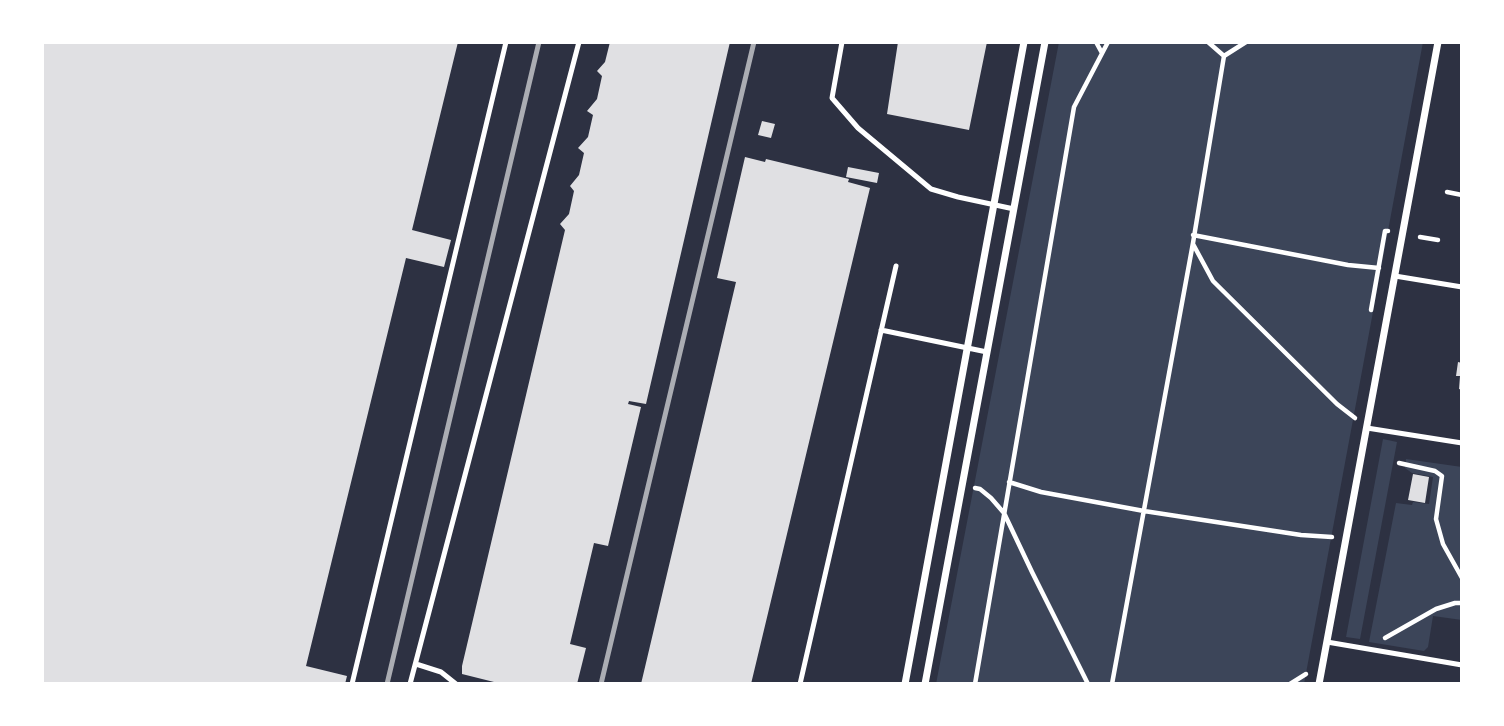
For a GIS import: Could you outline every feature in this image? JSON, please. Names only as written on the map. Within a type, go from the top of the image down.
[{"type":"street","points":[[905,684],[1024,42]]},
{"type":"street","points":[[925,684],[1045,42]]},
{"type":"street","points":[[1319,684],[1438,42]]},
{"type":"lane","points":[[352,684],[506,42]]},
{"type":"lane","points":[[410,684],[579,42]]},
{"type":"lane","points":[[842,42],[832,98],[858,128],[931,189],[1014,209]]},
{"type":"lane","points":[[800,684],[896,266]]},
{"type":"lane","points":[[1395,276],[1462,287]]},
{"type":"lane","points":[[881,330],[988,352]]},
{"type":"lane","points":[[1367,428],[1462,443]]},
{"type":"lane","points":[[1327,642],[1462,665]]},
{"type":"lane","points":[[416,663],[441,672],[456,684]]},
{"type":"path","points":[[1096,42],[1102,52]]},
{"type":"path","points":[[975,684],[1074,107],[1108,42]]},
{"type":"path","points":[[1209,42],[1224,56]]},
{"type":"path","points":[[1112,684],[1193,243],[1224,56],[1246,42]]},
{"type":"path","points":[[1447,192],[1462,195]]},
{"type":"path","points":[[1369,317],[1385,231],[1388,231]]},
{"type":"path","points":[[1193,234],[1348,265],[1378,268]]},
{"type":"path","points":[[1420,237],[1438,240]]},
{"type":"path","points":[[1193,243],[1213,281],[1337,404],[1367,428]]},
{"type":"path","points":[[1399,463],[1434,471],[1442,476],[1436,519],[1443,544],[1462,578]]},
{"type":"path","points":[[1009,482],[1041,492],[1144,511],[1301,536],[1346,538]]},
{"type":"path","points":[[963,485],[980,489],[1004,513],[1088,684]]},
{"type":"path","points":[[1366,649],[1436,609],[1462,603]]},
{"type":"shaded area","points":[[1059,42],[1423,42],[1304,684],[936,684]]},
{"type":"shaded area","points":[[1383,439],[1397,442],[1360,639],[1346,637]]},
{"type":"shaded area","points":[[1406,459],[1462,467],[1462,620],[1433,616],[1428,647],[1424,651],[1369,642],[1396,503],[1429,504],[1433,477],[1412,473],[1405,468]]},
{"type":"building","points":[[42,42],[458,42],[412,230],[451,240],[444,267],[406,258],[306,666],[347,676],[345,684],[42,684]]},
{"type":"building","points":[[610,42],[730,42],[646,404],[629,401],[628,404],[641,407],[608,546],[594,543],[570,644],[586,648],[577,684],[502,684],[462,674],[462,666],[565,230],[560,224],[569,214],[574,191],[570,186],[579,175],[584,153],[578,148],[588,137],[593,115],[587,111],[597,99],[602,76],[597,71],[605,62]]},
{"type":"building","points":[[898,42],[987,42],[969,130],[887,114]]},
{"type":"building","points":[[762,121],[775,124],[771,138],[758,135]]},
{"type":"building","points":[[745,157],[765,162],[766,159],[849,179],[848,182],[870,188],[751,684],[641,684],[736,282],[717,278]]},
{"type":"building","points":[[848,167],[879,173],[877,183],[846,177]]},
{"type":"building","points":[[1458,362],[1462,363],[1462,390],[1459,389],[1460,376],[1456,376]]},
{"type":"building","points":[[1413,474],[1429,477],[1425,503],[1408,500]]},
{"type":"railway","points":[[387,684],[539,42]]},
{"type":"railway","points":[[601,684],[754,42]]}]
